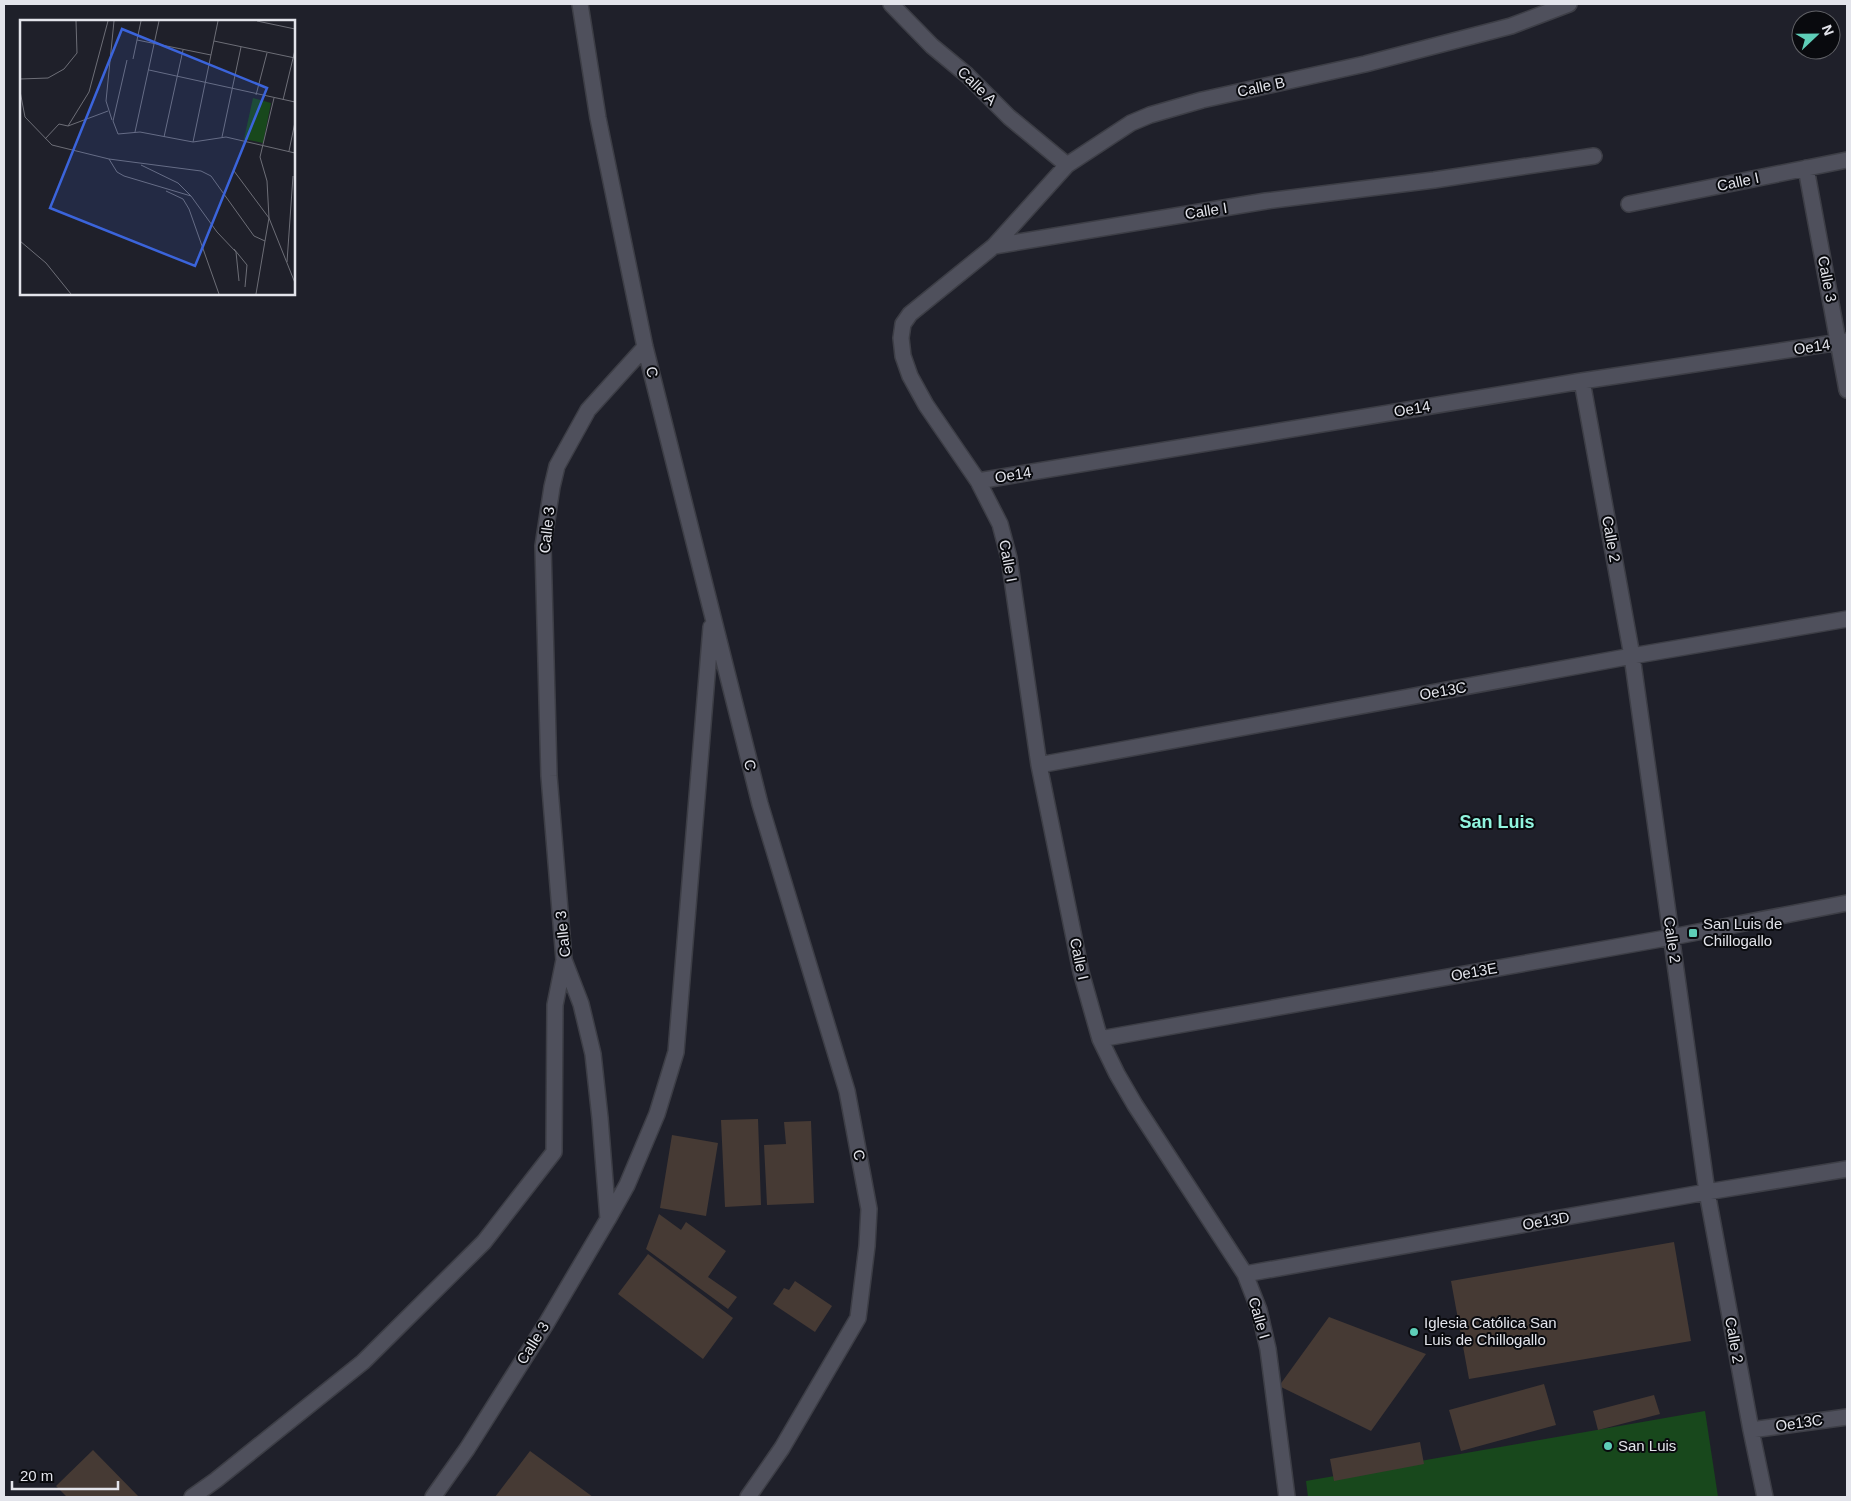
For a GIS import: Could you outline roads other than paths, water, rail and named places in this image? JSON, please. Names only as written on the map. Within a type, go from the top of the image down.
[{"type":"street","name":"C","points":[[580,4],[598,118],[645,347],[760,804],[847,1091],[869,1209],[867,1246],[858,1318],[782,1448],[748,1497]]},
{"type":"street","name":"Calle A","points":[[891,4],[932,46],[967,75],[1009,117],[1067,165]]},
{"type":"street","name":"Calle B","points":[[994,246],[1067,165],[1131,123],[1150,115],[1202,100],[1366,64],[1511,26],[1569,4]]},
{"type":"street","name":"Calle I","points":[[1287,1497],[1268,1349],[1259,1310],[1245,1274],[1135,1105],[1100,1039],[1082,972],[1039,765],[1009,558],[1000,524],[978,481],[926,405],[910,376],[903,356],[901,338],[903,324],[910,314],[994,246],[1266,201],[1434,180],[1594,156]]},
{"type":"street","name":"Calle I","points":[[1629,204],[1847,160]]},
{"type":"street","name":"Calle 3","points":[[1806,168],[1843,342],[1847,390]]},
{"type":"street","name":"Oe14","points":[[978,481],[1582,381],[1843,342]]},
{"type":"street","name":"Calle 3","points":[[433,1497],[478,1432],[608,1219],[593,1054],[581,1004],[564,960],[549,776],[543,546],[557,466],[588,410],[645,347]]},
{"type":"street","name":"Calle 2","points":[[1582,381],[1632,656],[1707,1192],[1765,1497]]},
{"type":"street","points":[[608,1219],[627,1185],[658,1114],[676,1052],[712,613]]},
{"type":"street","name":"Oe13C","points":[[1039,765],[1632,656],[1847,619]]},
{"type":"street","name":"Oe13E","points":[[1100,1039],[1672,937],[1847,903]]},
{"type":"street","points":[[192,1497],[216,1480],[363,1362],[484,1242],[554,1152],[555,1005],[564,960]]},
{"type":"street","name":"Oe13D","points":[[1245,1274],[1847,1169]]},
{"type":"street","name":"Oe13C","points":[[1751,1430],[1847,1417]]},
{"type":"place","name":"San Luis de Chillogallo","points":[[1693,933]]},
{"type":"place","name":"Iglesia Católica San Luis de Chillogallo","points":[[1414,1332]]},
{"type":"place","name":"San Luis","points":[[1608,1446]]},
{"type":"district","name":"San Luis","points":[[1497,822]]}]
